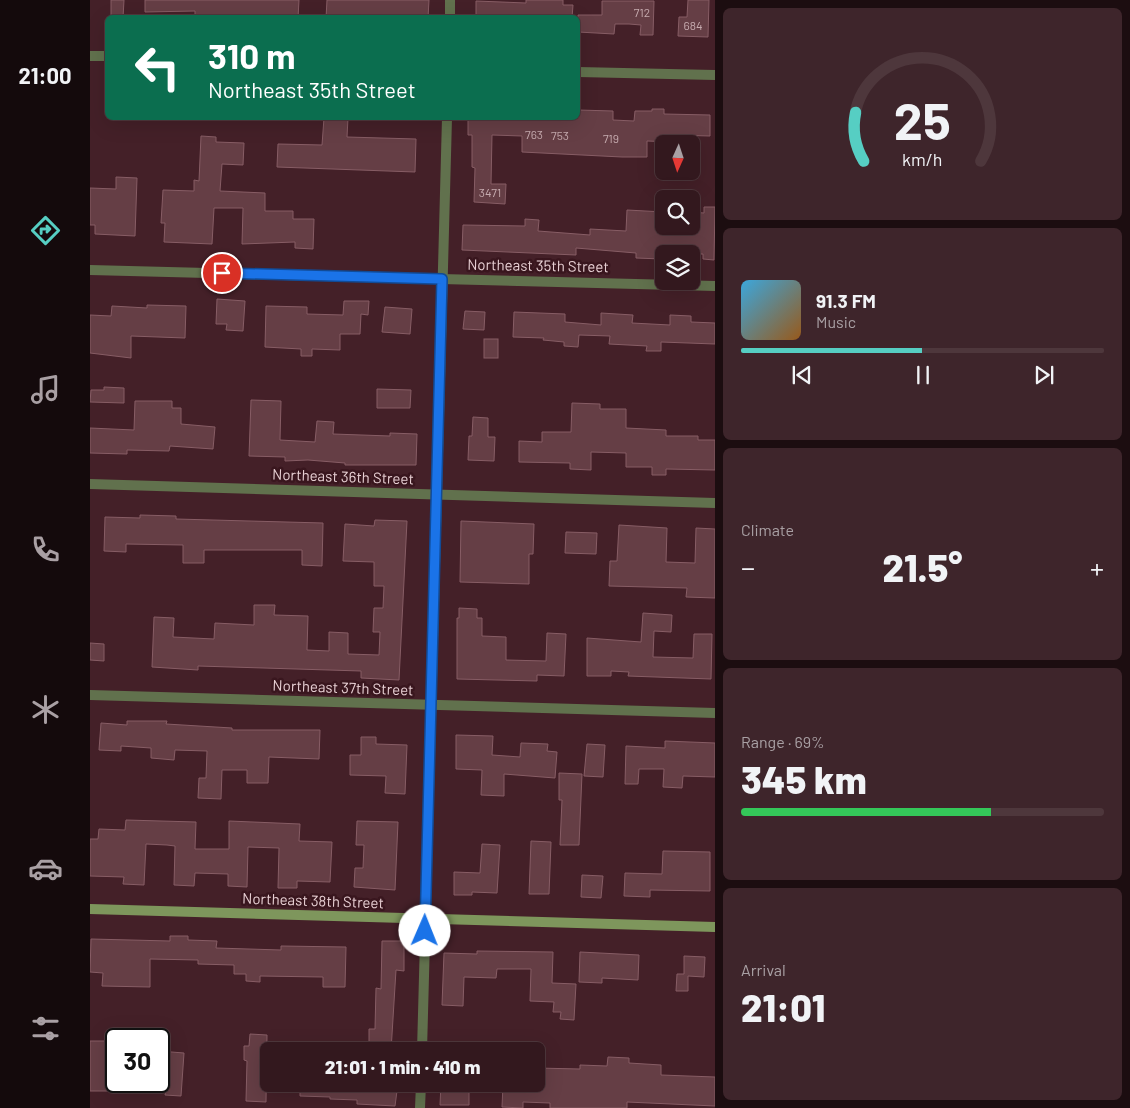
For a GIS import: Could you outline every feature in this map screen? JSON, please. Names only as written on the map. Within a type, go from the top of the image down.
[{"type":"street","points":[[450,0],[450,15]]},
{"type":"street","points":[[90,56],[105,56]]},
{"type":"street","points":[[580,72],[715,75]]},
{"type":"street","points":[[422,1042],[447,120]]},
{"type":"street","name":"Northeast 35th Street","points":[[90,270],[715,286]]},
{"type":"street","name":"Northeast 36th Street","points":[[90,484],[715,503]]},
{"type":"street","name":"Northeast 37th Street","points":[[90,695],[715,713]]},
{"type":"street","name":"Northeast 38th Street","points":[[90,909],[715,927]]},
{"type":"street","points":[[420,1108],[421,1092]]},
{"type":"building","points":[[111,0],[124,0],[123,15],[111,15]]},
{"type":"building","points":[[145,0],[299,0],[298,15],[195,15],[195,11],[145,12]]},
{"type":"building","points":[[327,0],[429,0],[428,15],[326,15]]},
{"type":"building","points":[[526,0],[563,0],[563,5],[573,5],[572,15],[476,15],[476,1],[526,3]]},
{"type":"building","points":[[688,0],[709,0],[708,37],[678,36],[679,17],[687,17]]},
{"type":"building","points":[[602,1],[654,1],[653,35],[640,35],[641,25],[629,24],[615,24],[614,34],[580,32],[580,15],[602,15]]},
{"type":"building","points":[[664,109],[664,114],[710,115],[710,136],[655,135],[655,141],[647,141],[647,157],[622,157],[522,152],[522,136],[492,135],[491,184],[506,184],[505,204],[474,202],[475,168],[472,167],[472,135],[468,135],[468,120],[580,120],[580,110],[613,111],[613,120],[634,121],[635,111]]},
{"type":"building","points":[[324,120],[348,120],[347,137],[416,139],[415,172],[277,167],[278,144],[322,145]]},
{"type":"building","points":[[201,136],[216,137],[216,142],[244,143],[243,165],[222,164],[220,191],[265,193],[265,211],[293,211],[293,219],[314,219],[313,249],[295,248],[295,242],[242,244],[243,208],[214,208],[212,244],[164,242],[165,223],[161,223],[163,190],[194,191],[194,180],[199,181]]},
{"type":"building","points":[[116,177],[137,178],[135,236],[95,234],[95,225],[90,225],[90,188],[116,189]]},
{"type":"building","points":[[704,207],[715,207],[714,260],[703,259],[703,254],[700,254],[700,245],[655,245],[655,259],[636,258],[636,253],[576,248],[576,255],[462,250],[463,225],[525,226],[525,219],[539,220],[538,231],[590,235],[590,229],[626,231],[627,210],[655,212],[655,235],[700,235],[700,213],[704,213]]},
{"type":"building","points":[[217,299],[245,301],[243,331],[226,330],[227,324],[216,324]]},
{"type":"building","points":[[344,301],[369,301],[368,315],[361,314],[360,334],[340,334],[340,350],[312,349],[312,356],[301,356],[301,349],[265,347],[266,306],[307,307],[307,314],[343,315]]},
{"type":"building","points":[[147,305],[186,306],[185,338],[131,336],[131,358],[90,353],[90,315],[111,316],[112,306],[147,308]]},
{"type":"building","points":[[385,307],[412,309],[410,334],[382,332]]},
{"type":"building","points":[[465,311],[485,312],[484,330],[463,329]]},
{"type":"building","points":[[514,312],[565,314],[565,322],[601,325],[601,313],[633,315],[632,323],[670,325],[670,315],[691,316],[691,322],[715,323],[715,344],[661,342],[661,351],[646,351],[647,346],[609,344],[610,336],[579,335],[578,347],[564,346],[564,342],[543,340],[544,338],[513,337]]},
{"type":"building","points":[[484,339],[498,339],[498,358],[484,358]]},
{"type":"building","points":[[104,387],[124,388],[124,403],[90,402],[91,390],[104,390]]},
{"type":"building","points":[[377,389],[411,390],[410,408],[377,408]]},
{"type":"building","points":[[251,400],[281,401],[280,440],[315,442],[317,421],[334,422],[333,434],[390,436],[390,433],[417,434],[416,465],[345,465],[345,463],[308,460],[285,461],[285,457],[249,456]]},
{"type":"building","points":[[135,401],[172,401],[172,408],[181,408],[181,424],[215,427],[213,449],[170,446],[169,451],[127,450],[127,454],[90,453],[90,428],[134,430]]},
{"type":"building","points":[[572,403],[600,404],[600,409],[626,409],[626,428],[666,430],[666,436],[698,436],[698,440],[715,440],[715,470],[666,469],[666,475],[652,475],[652,467],[626,467],[626,453],[591,452],[591,470],[570,469],[570,463],[519,462],[519,441],[542,442],[542,432],[571,432]]},
{"type":"building","points":[[473,417],[488,418],[488,437],[495,437],[494,461],[468,460],[469,436],[472,436]]},
{"type":"building","points":[[140,515],[176,516],[176,519],[323,523],[322,566],[302,565],[302,550],[204,550],[204,563],[183,563],[183,545],[126,544],[126,552],[104,551],[105,517],[140,518]]},
{"type":"building","points":[[375,520],[407,521],[399,680],[361,678],[361,671],[198,666],[198,670],[152,667],[154,617],[174,618],[173,637],[214,639],[215,623],[254,625],[254,605],[275,605],[274,615],[308,616],[307,650],[329,651],[329,632],[348,633],[348,654],[379,655],[380,632],[373,632],[374,608],[383,608],[384,586],[374,586],[374,562],[343,561],[345,524],[374,526]]},
{"type":"building","points":[[461,521],[534,524],[533,554],[529,554],[529,584],[460,582]]},
{"type":"building","points":[[619,525],[667,528],[666,562],[695,563],[696,528],[715,529],[715,598],[686,597],[687,588],[609,586],[610,561],[617,561]]},
{"type":"building","points":[[566,532],[597,533],[596,554],[565,553]]},
{"type":"building","points":[[459,608],[477,609],[477,618],[482,618],[482,636],[506,637],[506,660],[546,661],[547,633],[566,634],[564,676],[537,675],[537,681],[457,679],[457,618],[459,618]]},
{"type":"building","points":[[643,613],[672,615],[671,632],[654,631],[653,657],[693,658],[694,634],[712,634],[711,679],[628,676],[629,672],[611,671],[611,676],[587,676],[587,638],[641,642]]},
{"type":"building","points":[[90,643],[104,644],[104,661],[90,660]]},
{"type":"building","points":[[127,721],[167,721],[166,724],[232,728],[232,730],[320,730],[319,759],[269,757],[268,783],[247,783],[247,770],[222,770],[221,799],[198,798],[199,778],[206,778],[207,751],[175,750],[174,760],[151,758],[151,748],[121,746],[121,751],[99,750],[101,723],[127,725]]},
{"type":"building","points":[[456,735],[493,736],[492,755],[520,757],[521,743],[548,744],[547,751],[557,752],[555,778],[504,774],[504,796],[481,795],[482,770],[456,769]]},
{"type":"building","points":[[361,737],[376,737],[376,744],[407,745],[405,794],[385,793],[386,776],[350,775],[350,755],[361,755]]},
{"type":"building","points":[[665,741],[715,743],[715,777],[683,776],[682,788],[663,787],[664,769],[639,769],[638,784],[625,784],[626,746],[665,748]]},
{"type":"building","points":[[587,744],[605,745],[603,777],[584,776]]},
{"type":"building","points":[[559,773],[582,774],[579,845],[560,845],[562,800],[559,800]]},
{"type":"building","points":[[126,820],[196,822],[195,849],[229,849],[229,821],[300,824],[299,841],[332,842],[330,882],[297,881],[297,888],[278,888],[279,848],[248,847],[247,887],[228,886],[228,874],[195,873],[194,886],[174,885],[175,846],[146,844],[144,885],[123,884],[124,877],[90,876],[90,839],[98,839],[99,829],[125,830]]},
{"type":"building","points":[[357,821],[398,822],[395,890],[354,887],[355,868],[363,868],[364,845],[356,845]]},
{"type":"building","points":[[531,841],[551,842],[549,894],[529,894]]},
{"type":"building","points":[[482,844],[500,845],[497,893],[472,892],[472,895],[454,895],[454,872],[480,873]]},
{"type":"building","points":[[663,851],[710,852],[710,891],[650,890],[650,897],[624,896],[625,873],[662,874]]},
{"type":"building","points":[[582,875],[603,876],[601,898],[581,897]]},
{"type":"building","points":[[170,936],[188,936],[188,940],[217,941],[216,948],[281,950],[281,946],[346,947],[345,987],[323,987],[323,977],[260,976],[260,982],[246,981],[246,974],[234,974],[234,965],[198,964],[198,960],[150,959],[150,987],[102,986],[103,973],[90,972],[91,939],[170,941]]},
{"type":"building","points":[[382,941],[404,941],[404,971],[396,970],[392,1042],[369,1042],[369,1029],[375,1029],[376,988],[381,989]]},
{"type":"building","points":[[477,951],[553,952],[552,983],[576,984],[574,1020],[560,1019],[561,1012],[553,1012],[554,1002],[530,1001],[531,969],[497,969],[496,978],[464,977],[463,1006],[442,1005],[444,953],[477,954]]},
{"type":"building","points":[[580,952],[639,955],[638,980],[602,978],[602,983],[579,982]]},
{"type":"building","points":[[684,956],[705,957],[704,977],[688,976],[688,991],[676,991],[677,974],[684,974]]},
{"type":"building","points":[[250,1034],[267,1035],[267,1042],[260,1042],[260,1092],[266,1092],[266,1102],[246,1101],[247,1061],[244,1060],[244,1046],[249,1046]]},
{"type":"building","points":[[90,1041],[105,1041],[105,1091],[90,1091]]},
{"type":"building","points":[[170,1052],[184,1053],[181,1096],[165,1095],[165,1093],[170,1093]]},
{"type":"building","points":[[608,1057],[629,1058],[629,1063],[661,1065],[661,1075],[715,1077],[715,1106],[627,1102],[627,1108],[550,1108],[550,1103],[523,1102],[523,1108],[502,1107],[503,1092],[545,1092],[545,1068],[580,1069],[580,1065],[607,1066]]},
{"type":"building","points":[[300,1092],[397,1092],[395,1106],[357,1104],[357,1100],[330,1099],[330,1097],[300,1096]]},
{"type":"building","points":[[441,1092],[469,1092],[469,1105],[440,1105]]},
{"type":"route","points":[[222,273],[442,279],[426,889],[427,919],[425,931]]}]
